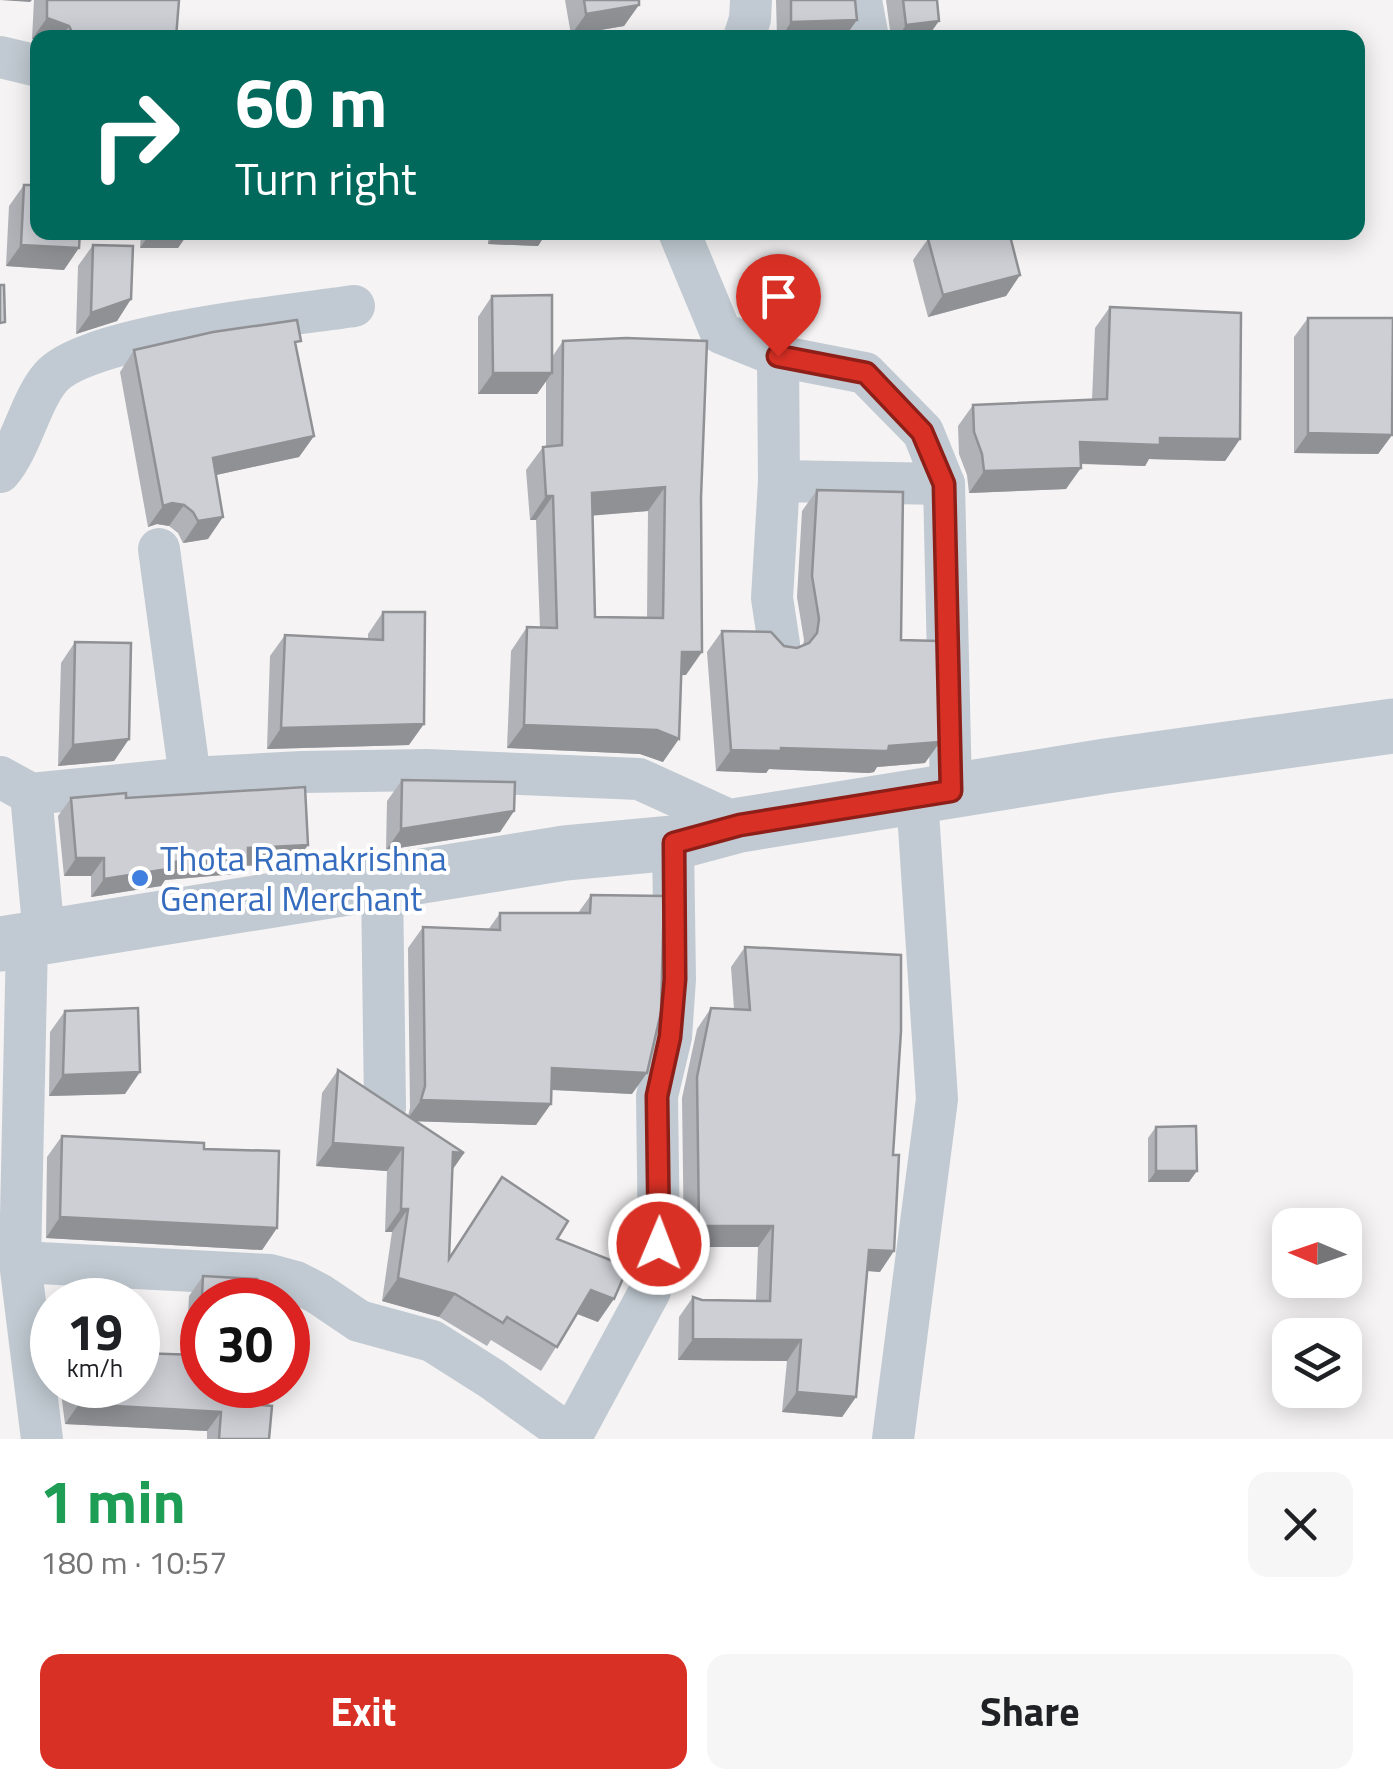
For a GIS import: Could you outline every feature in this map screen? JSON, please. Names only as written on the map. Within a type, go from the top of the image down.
[{"type":"street","points":[[747,30],[751,0]]},
{"type":"street","points":[[861,0],[867,30]]},
{"type":"street","points":[[0,58],[30,64]]},
{"type":"street","points":[[682,240],[721,333],[778,356],[866,373],[922,432],[944,484],[934,794],[936,1099],[893,1439]]},
{"type":"street","points":[[0,472],[51,377],[72,362],[151,336],[354,306]]},
{"type":"street","points":[[778,356],[779,481],[772,598],[779,644]]},
{"type":"street","points":[[779,481],[944,484]]},
{"type":"street","points":[[159,548],[190,778]]},
{"type":"street","points":[[24,940],[565,853],[674,843],[740,825],[1393,726]]},
{"type":"street","points":[[42,1439],[20,1262],[10,1214],[24,940],[16,785],[427,770],[639,779],[740,825]]},
{"type":"street","points":[[20,1262],[270,1274],[296,1282],[359,1321],[432,1341],[571,1437],[650,1291],[659,1244],[657,1096],[670,1037],[675,979],[674,843]]},
{"type":"street","points":[[382,882],[386,1108]]},
{"type":"building","points":[[47,0],[179,0],[177,30],[71,30],[47,18]]},
{"type":"building","points":[[584,0],[639,0],[639,5],[586,14]]},
{"type":"building","points":[[791,0],[855,0],[857,20],[791,22]]},
{"type":"building","points":[[903,0],[937,0],[939,21],[906,25]]},
{"type":"building","points":[[24,185],[30,185],[30,240],[80,240],[79,248],[21,245]]},
{"type":"building","points":[[928,240],[1011,240],[1020,275],[943,295]]},
{"type":"building","points":[[93,245],[133,246],[131,299],[91,313]]},
{"type":"building","points":[[0,285],[4,285],[5,322],[0,323]]},
{"type":"building","points":[[552,295],[552,373],[493,373],[492,296]]},
{"type":"building","points":[[1110,307],[1241,313],[1240,439],[1160,438],[1160,445],[1080,442],[1081,468],[984,471],[974,432],[973,405],[1107,399]]},
{"type":"building","points":[[1308,318],[1393,318],[1392,435],[1308,433]]},
{"type":"building","points":[[297,320],[301,341],[295,342],[314,436],[213,458],[223,517],[198,521],[184,505],[163,506],[134,350],[213,332]]},
{"type":"building","points":[[563,341],[707,341],[701,498],[702,652],[682,652],[679,739],[657,730],[524,725],[527,627],[557,628],[553,496],[546,496],[543,447],[562,445]],"holes":[[[665,487],[663,618],[595,617],[592,493]]]},
{"type":"building","points":[[817,490],[903,492],[901,640],[938,641],[940,742],[889,746],[888,751],[731,750],[722,631],[771,632],[784,646],[797,648],[809,643],[817,633],[819,619],[812,576]]},
{"type":"building","points":[[383,612],[425,612],[424,724],[281,728],[285,635],[383,640]]},
{"type":"building","points":[[75,642],[131,643],[129,739],[73,745]]},
{"type":"building","points":[[402,780],[515,782],[514,811],[401,829]]},
{"type":"building","points":[[305,787],[308,845],[248,848],[248,856],[173,862],[174,868],[104,879],[104,858],[76,858],[71,798]]},
{"type":"building","points":[[591,895],[664,896],[661,1012],[647,1073],[552,1068],[551,1104],[421,1100],[425,1086],[423,927],[500,930],[500,913],[590,913]]},
{"type":"building","points":[[745,947],[901,955],[901,1031],[893,1155],[899,1155],[894,1251],[869,1250],[856,1397],[797,1392],[801,1340],[693,1339],[693,1297],[770,1301],[773,1226],[699,1226],[697,1077],[711,1008],[750,1010]]},
{"type":"building","points":[[138,1008],[140,1072],[63,1075],[65,1011]]},
{"type":"building","points":[[338,1070],[464,1153],[453,1152],[449,1259],[502,1177],[568,1221],[557,1239],[628,1267],[614,1299],[591,1290],[557,1347],[507,1317],[503,1323],[455,1294],[398,1278],[408,1209],[401,1209],[403,1148],[333,1143]]},
{"type":"building","points":[[1196,1126],[1197,1171],[1156,1171],[1156,1127]]},
{"type":"building","points":[[62,1136],[204,1143],[204,1149],[279,1151],[277,1228],[60,1217]]},
{"type":"building","points":[[160,1354],[180,1354],[180,1408],[272,1408],[269,1439],[219,1439],[221,1412],[150,1408],[160,1408]]},
{"type":"place","name":"Thota Ramakrishna General Merchant","points":[[140,878]]},
{"type":"route","points":[[659,1244],[657,1096],[670,1037],[675,979],[674,843],[740,825],[951,791],[944,484],[922,432],[866,373],[778,356]]}]
